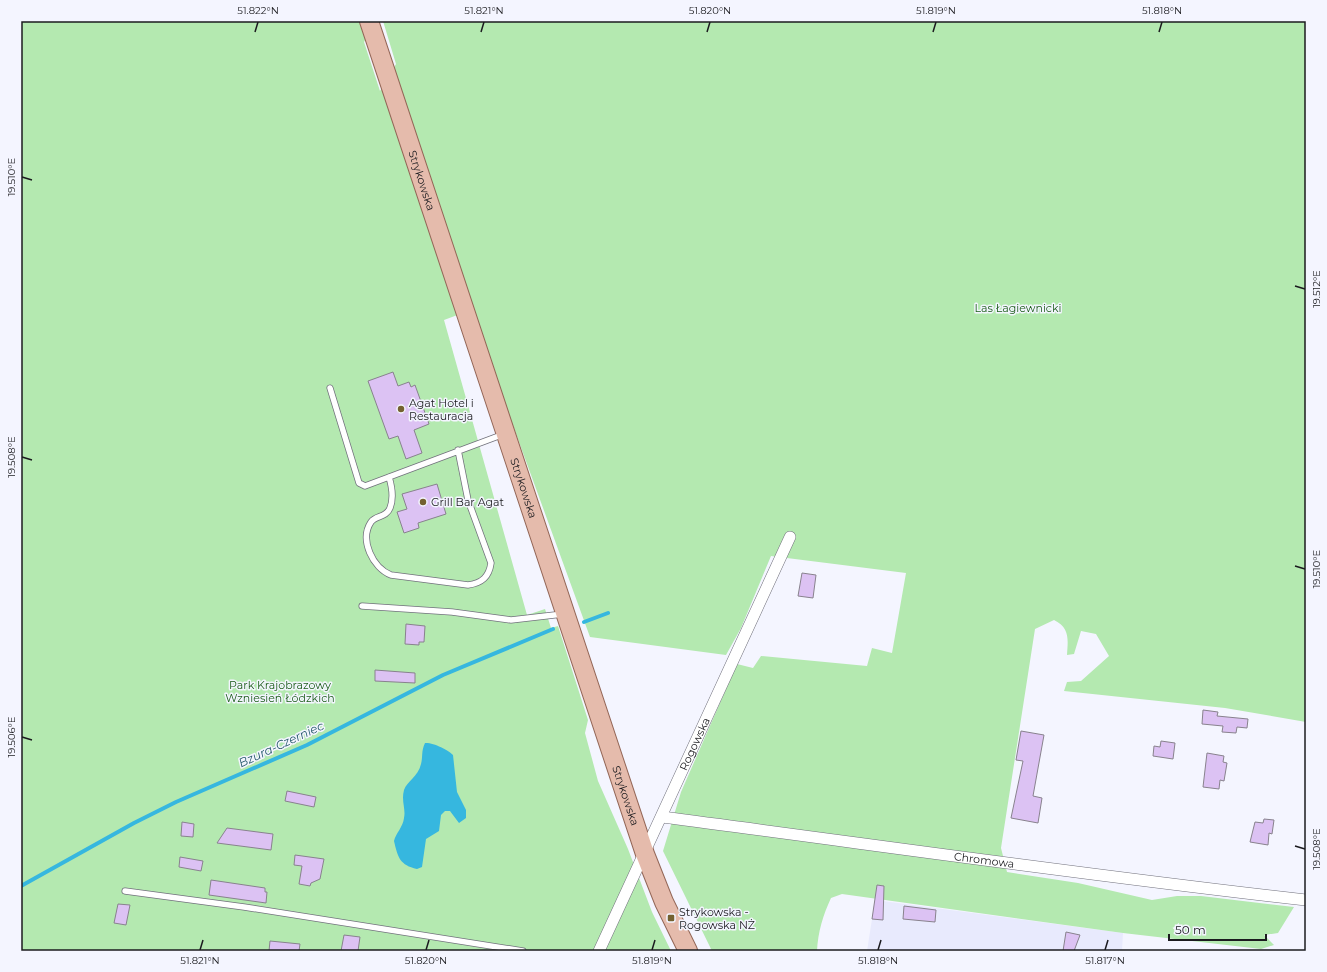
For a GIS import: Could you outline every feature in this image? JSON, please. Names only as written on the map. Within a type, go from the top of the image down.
[{"type":"main road","name":"Strykowska","points":[[369,21],[645,854],[666,908],[688,951]]},
{"type":"street","name":"Rogowska","points":[[599,951],[790,537]]},
{"type":"street","name":"Chromowa","points":[[662,816],[980,858],[1130,880],[1306,900]]},
{"type":"lane","points":[[330,388],[359,483],[365,486],[458,450],[506,434]]},
{"type":"lane","points":[[389,477],[393,496],[391,506],[384,516],[375,518],[371,522],[366,539],[371,554],[380,567],[391,575],[461,584],[477,584],[485,578],[490,571],[491,563],[468,500],[458,450]]},
{"type":"lane","points":[[362,606],[445,612],[511,620],[566,614]]},
{"type":"lane","points":[[125,891],[244,907],[523,951]]},
{"type":"shaded area","points":[[875,900],[1123,933],[1122,951],[867,951]]},
{"type":"green space","name":"Las Łagiewnicki","points":[[21,21],[377,21],[364,42],[380,91],[396,64],[383,21],[1306,21],[1306,722],[1225,708],[1064,691],[1067,682],[1081,681],[1109,656],[1096,634],[1081,631],[1074,654],[1067,655],[1067,634],[1063,627],[1054,620],[1035,629],[1001,848],[1007,872],[1078,883],[1152,900],[1177,896],[1201,896],[1294,907],[1278,933],[1264,935],[1274,945],[1261,949],[1123,933],[842,894],[831,898],[828,904],[823,917],[817,951],[712,951],[663,851],[681,792],[737,664],[753,668],[761,656],[867,666],[872,648],[892,653],[906,573],[771,556],[741,628],[726,655],[590,637],[471,310],[444,320],[527,615],[545,609],[551,628],[558,626],[588,720],[585,733],[598,781],[628,849],[652,912],[671,951],[21,951]]},
{"type":"water","points":[[425,743],[440,747],[453,755],[457,792],[466,810],[466,818],[459,823],[450,811],[445,811],[441,815],[439,831],[426,839],[422,867],[417,869],[403,863],[397,852],[394,841],[403,821],[404,790],[420,768]]},
{"type":"building","points":[[393,372],[398,386],[409,382],[411,387],[415,385],[429,424],[414,430],[422,453],[406,459],[398,436],[389,439],[368,381]]},
{"type":"building","name":"Grill Bar Agat","points":[[437,484],[446,514],[418,523],[419,528],[404,533],[397,512],[407,509],[402,494]]},
{"type":"building","points":[[802,573],[816,575],[813,598],[798,596]]},
{"type":"building","points":[[406,624],[425,626],[424,642],[419,642],[419,645],[405,644]]},
{"type":"building","points":[[375,670],[415,673],[415,683],[375,681]]},
{"type":"building","points":[[1203,710],[1218,712],[1217,716],[1248,719],[1247,728],[1237,727],[1236,733],[1222,732],[1223,726],[1202,724]]},
{"type":"building","points":[[1021,731],[1044,735],[1033,796],[1042,798],[1038,823],[1011,818],[1023,761],[1016,760]]},
{"type":"building","points":[[1161,741],[1175,743],[1173,759],[1153,756],[1154,746],[1160,747]]},
{"type":"building","points":[[1207,753],[1224,756],[1223,762],[1227,763],[1224,781],[1220,780],[1219,789],[1203,787]]},
{"type":"building","points":[[287,791],[316,797],[314,807],[285,801]]},
{"type":"building","points":[[1264,819],[1274,820],[1272,834],[1269,833],[1268,845],[1250,842],[1255,822],[1263,823]]},
{"type":"building","points":[[182,822],[194,824],[193,837],[181,836]]},
{"type":"building","points":[[227,828],[273,834],[271,850],[217,843]]},
{"type":"building","points":[[295,855],[324,859],[320,879],[311,883],[310,886],[299,884],[302,866],[294,865]]},
{"type":"building","points":[[180,857],[203,861],[201,871],[179,867]]},
{"type":"building","points":[[211,880],[265,888],[265,892],[267,892],[266,903],[209,895]]},
{"type":"building","points":[[877,885],[884,886],[883,920],[872,919]]},
{"type":"building","points":[[118,904],[130,905],[126,925],[114,923]]},
{"type":"building","points":[[904,906],[936,910],[935,922],[903,919]]},
{"type":"building","points":[[1066,932],[1080,935],[1074,951],[1063,951]]},
{"type":"building","points":[[344,935],[360,937],[358,951],[341,951]]},
{"type":"building","points":[[270,941],[300,944],[299,951],[269,951]]},
{"type":"waterway","name":"Bzura-Czerniec","points":[[584,622],[608,613]]},
{"type":"waterway","name":"Bzura-Czerniec","points":[[21,886],[134,823],[176,802],[307,745],[443,675],[553,629]]},
{"type":"place","name":"Agat Hotel i Restauracja","points":[[401,409]]},
{"type":"place","name":"Grill Bar Agat","points":[[423,502]]},
{"type":"place","name":"Strykowska - Rogowska NŻ","points":[[671,918]]},
{"type":"park label","name":"Park Krajobrazowy Wzniesień Łódzkich","points":[[280,691]]}]
